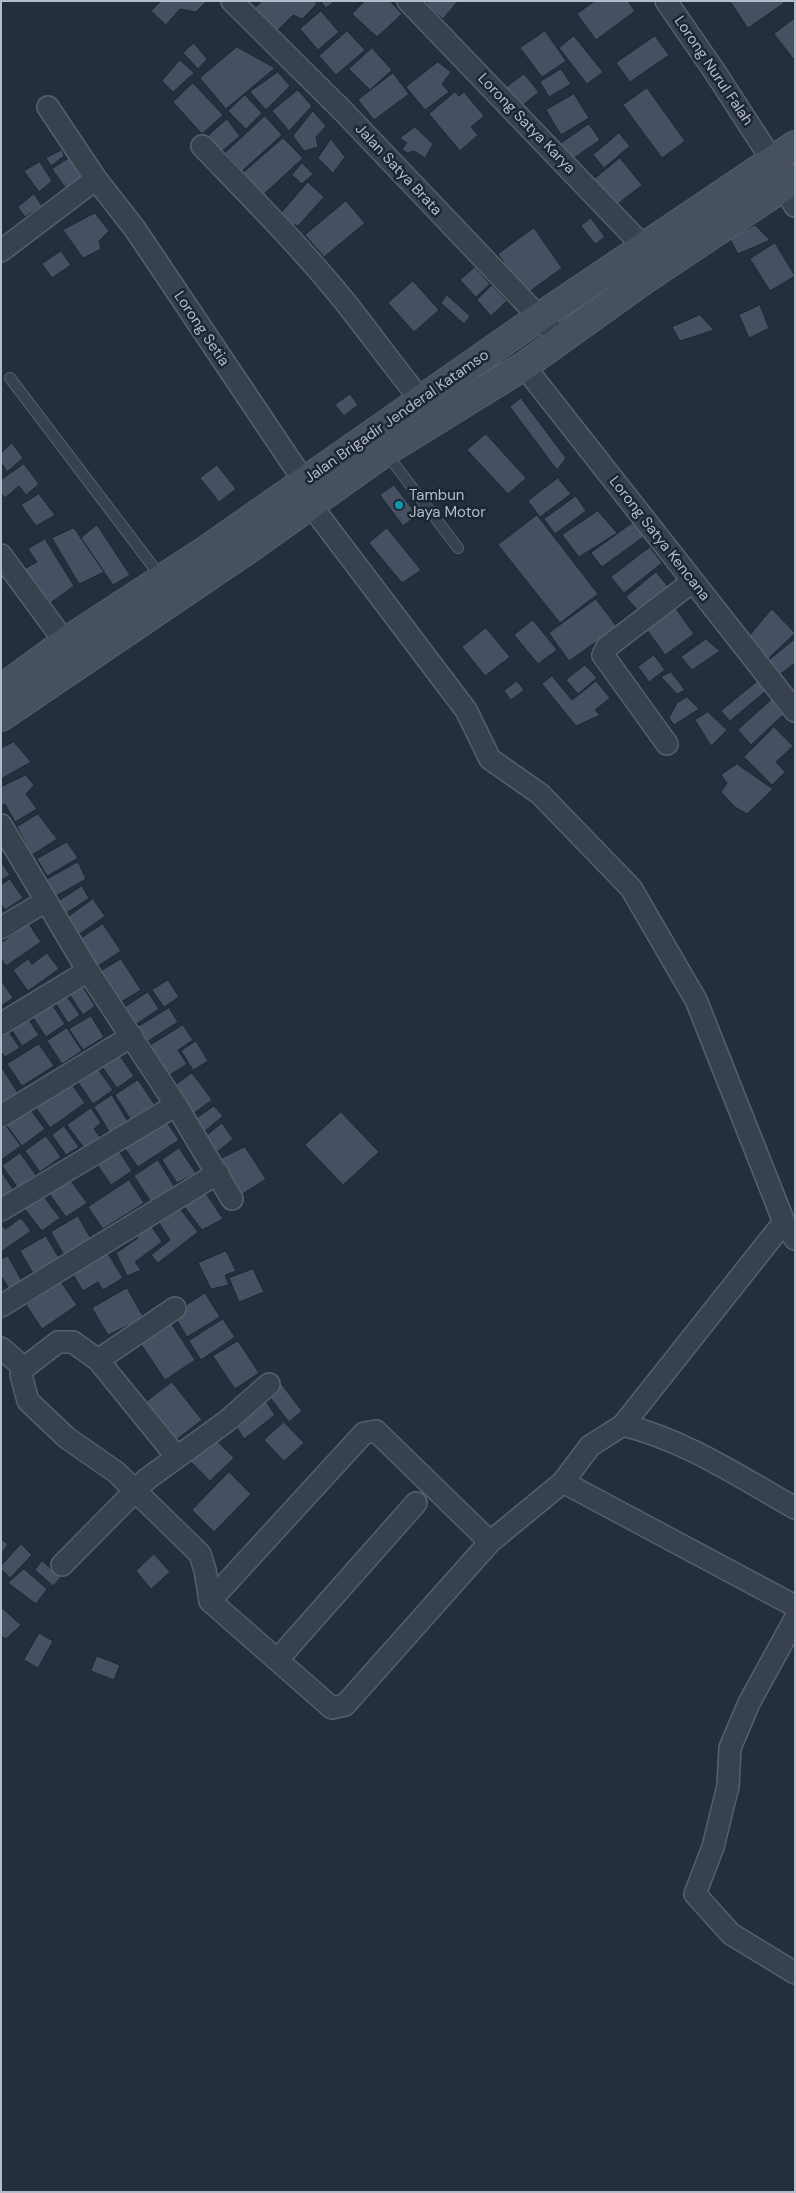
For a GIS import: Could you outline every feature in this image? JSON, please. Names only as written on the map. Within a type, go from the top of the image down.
[{"type":"main road","name":"Jalan Brigadir Jenderal Katamso","points":[[1,717],[250,548],[307,493],[422,400],[538,318],[644,247],[766,150],[795,145]]},
{"type":"main road","name":"Jalan Brigadir Jenderal Katamso","points":[[1,689],[65,642],[206,550],[385,452],[524,366],[644,280],[791,190]]},
{"type":"street","name":"Jalan Satya Brata","points":[[232,1],[343,111],[561,340]]},
{"type":"street","name":"Lorong Satya Karya","points":[[408,1],[644,247]]},
{"type":"street","name":"Lorong Nurul Falah","points":[[666,1],[766,150]]},
{"type":"street","name":"Lorong Setia","points":[[48,107],[96,179],[135,228],[307,493],[466,710],[490,759],[540,794],[632,888],[696,1000],[789,1230]]},
{"type":"street","points":[[202,146],[336,290],[384,356],[422,400]]},
{"type":"street","points":[[1,251],[96,179]]},
{"type":"street","name":"Lorong Satya Kencana","points":[[524,366],[692,582],[795,710]]},
{"type":"street","points":[[1,555],[65,642]]},
{"type":"street","points":[[668,744],[603,655],[607,647],[692,582]]},
{"type":"street","points":[[1,825],[88,971],[176,1105],[232,1199]]},
{"type":"street","points":[[1,928],[46,901]]},
{"type":"street","points":[[1,1024],[88,971]]},
{"type":"street","points":[[1,1116],[132,1036]]},
{"type":"street","points":[[1,1210],[176,1105]]},
{"type":"street","points":[[1,1306],[218,1173]]},
{"type":"street","points":[[176,1456],[98,1360],[73,1342],[64,1340],[58,1342],[24,1368],[21,1375],[28,1401],[44,1418],[116,1472],[200,1554],[205,1570],[210,1601],[332,1708],[345,1705],[490,1542],[563,1482],[590,1446],[623,1425],[789,1230]]},
{"type":"street","points":[[98,1360],[175,1308]]},
{"type":"street","points":[[1,1348],[24,1368]]},
{"type":"street","points":[[62,1565],[135,1492],[176,1456],[226,1422],[269,1384]]},
{"type":"street","points":[[623,1425],[649,1431],[691,1450],[795,1508]]},
{"type":"street","points":[[210,1601],[364,1433],[376,1430],[490,1542]]},
{"type":"street","points":[[563,1482],[795,1606]]},
{"type":"street","points":[[278,1659],[416,1503]]},
{"type":"street","points":[[795,1619],[749,1703],[730,1748],[728,1786],[712,1846],[695,1894],[731,1934],[795,1973]]},
{"type":"lane","points":[[10,378],[162,578]]},
{"type":"lane","points":[[385,452],[458,548]]},
{"type":"building","points":[[161,1],[207,1],[196,12],[180,9],[166,25],[151,11]]},
{"type":"building","points":[[262,1],[314,1],[317,4],[302,19],[293,15],[276,32],[254,9]]},
{"type":"building","points":[[321,1],[335,1],[326,8]]},
{"type":"building","points":[[365,1],[390,1],[402,14],[377,37],[352,14]]},
{"type":"building","points":[[429,1],[458,1],[443,19],[426,5]]},
{"type":"building","points":[[595,1],[628,1],[635,11],[596,40],[577,14]]},
{"type":"building","points":[[730,1],[783,1],[784,3],[748,28]]},
{"type":"building","points":[[321,11],[339,32],[318,50],[300,29]]},
{"type":"building","points":[[795,18],[795,61],[774,34]]},
{"type":"building","points":[[347,31],[365,50],[336,75],[319,56]]},
{"type":"building","points":[[545,31],[566,61],[542,77],[520,48]]},
{"type":"building","points":[[574,36],[603,72],[587,84],[559,48]]},
{"type":"building","points":[[655,36],[669,55],[630,82],[616,63]]},
{"type":"building","points":[[194,43],[207,59],[198,69],[183,53]]},
{"type":"building","points":[[237,47],[275,68],[226,109],[200,78]]},
{"type":"building","points":[[372,48],[392,70],[370,90],[349,69]]},
{"type":"building","points":[[180,60],[194,73],[173,92],[162,81]]},
{"type":"building","points":[[438,62],[451,72],[442,84],[449,92],[425,110],[406,87]]},
{"type":"building","points":[[561,69],[571,84],[549,97],[540,82]]},
{"type":"building","points":[[278,72],[290,86],[266,110],[250,92]]},
{"type":"building","points":[[393,73],[409,94],[374,120],[358,100]]},
{"type":"building","points":[[524,74],[539,92],[519,108],[504,89]]},
{"type":"building","points":[[193,83],[223,115],[202,134],[173,102]]},
{"type":"building","points":[[647,88],[685,141],[662,158],[623,105]]},
{"type":"building","points":[[298,90],[312,106],[289,131],[272,111]]},
{"type":"building","points":[[455,92],[459,96],[464,92],[484,116],[471,127],[478,135],[460,151],[429,114]]},
{"type":"building","points":[[574,94],[589,118],[561,135],[546,110]]},
{"type":"building","points":[[245,95],[262,113],[246,129],[228,111]]},
{"type":"building","points":[[313,111],[326,126],[316,137],[318,147],[304,151],[293,136]]},
{"type":"building","points":[[265,116],[282,135],[242,171],[225,153]]},
{"type":"building","points":[[227,119],[240,136],[221,152],[207,137]]},
{"type":"building","points":[[589,124],[600,140],[571,160],[560,144]]},
{"type":"building","points":[[415,127],[433,144],[425,158],[414,151],[407,153],[402,149],[407,143],[400,138]]},
{"type":"building","points":[[619,133],[630,146],[604,168],[593,155]]},
{"type":"building","points":[[283,138],[303,158],[264,194],[243,173]]},
{"type":"building","points":[[331,139],[345,157],[333,173],[318,158]]},
{"type":"building","points":[[62,150],[64,156],[51,166],[46,158]]},
{"type":"building","points":[[69,158],[87,182],[70,194],[52,169]]},
{"type":"building","points":[[620,158],[642,185],[614,207],[593,180]]},
{"type":"building","points":[[40,162],[52,181],[39,192],[24,171]]},
{"type":"building","points":[[302,163],[313,174],[302,184],[292,175]]},
{"type":"building","points":[[308,182],[324,197],[298,226],[276,219]]},
{"type":"building","points":[[34,194],[42,206],[25,217],[18,207]]},
{"type":"building","points":[[346,201],[365,223],[324,257],[305,235]]},
{"type":"building","points":[[95,213],[109,231],[99,241],[101,249],[83,258],[63,230]]},
{"type":"building","points":[[591,218],[605,237],[595,244],[581,226]]},
{"type":"building","points":[[755,225],[770,240],[738,254],[730,239]]},
{"type":"building","points":[[534,228],[562,268],[526,294],[498,254]]},
{"type":"building","points":[[775,243],[795,276],[770,291],[750,259]]},
{"type":"building","points":[[61,251],[71,265],[52,278],[42,264]]},
{"type":"building","points":[[475,267],[490,284],[476,297],[460,280]]},
{"type":"building","points":[[413,281],[439,310],[414,332],[388,303]]},
{"type":"building","points":[[492,285],[507,301],[491,316],[477,300]]},
{"type":"building","points":[[447,295],[470,316],[464,324],[441,303]]},
{"type":"building","points":[[760,305],[769,328],[749,338],[739,315]]},
{"type":"building","points":[[700,315],[714,330],[680,341],[672,327]]},
{"type":"building","points":[[350,394],[358,405],[344,416],[335,405]]},
{"type":"building","points":[[521,398],[566,458],[557,470],[510,407]]},
{"type":"building","points":[[486,434],[526,478],[508,494],[467,450]]},
{"type":"building","points":[[12,443],[23,458],[7,472],[1,462],[1,453]]},
{"type":"building","points":[[24,464],[39,484],[26,495],[19,486],[5,498],[1,493],[1,480]]},
{"type":"building","points":[[217,465],[236,489],[219,502],[200,478]]},
{"type":"building","points":[[558,478],[571,494],[540,517],[528,501]]},
{"type":"building","name":"Tambun Jaya Motor","points":[[394,485],[417,515],[403,526],[380,495]]},
{"type":"building","points":[[39,494],[55,515],[36,526],[21,505]]},
{"type":"building","points":[[576,496],[586,511],[555,534],[544,519]]},
{"type":"building","points":[[598,511],[617,533],[579,557],[562,535]]},
{"type":"building","points":[[537,515],[598,594],[560,623],[498,545]]},
{"type":"building","points":[[635,521],[646,535],[602,567],[591,553]]},
{"type":"building","points":[[97,525],[130,575],[113,585],[81,538]]},
{"type":"building","points":[[74,528],[104,572],[79,584],[52,538]]},
{"type":"building","points":[[387,528],[421,570],[402,583],[369,543]]},
{"type":"building","points":[[45,539],[74,586],[49,604],[24,569],[37,562],[28,549]]},
{"type":"building","points":[[650,547],[662,563],[624,593],[611,577]]},
{"type":"building","points":[[656,572],[670,589],[641,614],[626,597]]},
{"type":"building","points":[[596,599],[617,627],[569,661],[549,633]]},
{"type":"building","points":[[674,606],[694,634],[665,655],[645,627]]},
{"type":"building","points":[[772,609],[795,633],[767,660],[746,640]]},
{"type":"building","points":[[533,620],[557,650],[538,664],[514,635]]},
{"type":"building","points":[[486,628],[510,657],[485,676],[462,647]]},
{"type":"building","points":[[706,639],[720,651],[692,670],[681,657]]},
{"type":"building","points":[[795,639],[795,663],[774,679],[763,665]]},
{"type":"building","points":[[654,655],[665,670],[649,682],[638,667]]},
{"type":"building","points":[[585,665],[597,678],[578,694],[566,680]]},
{"type":"building","points":[[671,672],[685,690],[677,694],[661,677]]},
{"type":"building","points":[[552,676],[572,700],[596,681],[610,698],[595,710],[600,715],[576,726],[542,684]]},
{"type":"building","points":[[759,680],[767,690],[730,721],[721,711]]},
{"type":"building","points":[[517,681],[524,690],[511,700],[504,691]]},
{"type":"building","points":[[687,697],[699,709],[674,725],[669,718],[677,703]]},
{"type":"building","points":[[772,699],[785,713],[751,745],[738,730]]},
{"type":"building","points":[[708,712],[727,730],[711,746],[695,720]]},
{"type":"building","points":[[774,727],[793,746],[776,762],[785,772],[772,785],[744,757]]},
{"type":"building","points":[[14,742],[31,762],[1,779],[1,748]]},
{"type":"building","points":[[737,764],[773,789],[747,814],[735,807],[721,792],[727,783],[721,775]]},
{"type":"building","points":[[26,775],[34,785],[26,794],[37,809],[15,822],[5,804],[1,806],[1,787]]},
{"type":"building","points":[[38,814],[57,839],[32,855],[17,827]]},
{"type":"building","points":[[67,842],[78,858],[47,876],[37,859]]},
{"type":"building","points":[[1,862],[10,875],[1,880]]},
{"type":"building","points":[[78,862],[86,879],[54,897],[44,881]]},
{"type":"building","points":[[10,879],[23,898],[5,910],[1,904],[1,885]]},
{"type":"building","points":[[82,886],[89,898],[62,916],[54,904]]},
{"type":"building","points":[[93,899],[105,916],[77,936],[65,919]]},
{"type":"building","points":[[29,924],[41,942],[6,966],[1,959],[1,943]]},
{"type":"building","points":[[103,924],[121,951],[92,970],[74,943]]},
{"type":"building","points":[[47,953],[59,969],[28,991],[13,970],[28,959],[32,964]]},
{"type":"building","points":[[121,959],[141,990],[116,1005],[96,974]]},
{"type":"building","points":[[1,980],[13,998],[1,1006]]},
{"type":"building","points":[[168,980],[179,997],[164,1007],[152,990]]},
{"type":"building","points":[[81,984],[95,1006],[83,1015],[68,992]]},
{"type":"building","points":[[148,992],[159,1009],[130,1028],[119,1011]]},
{"type":"building","points":[[65,994],[80,1015],[68,1023],[54,1001]]},
{"type":"building","points":[[51,1003],[65,1024],[46,1037],[32,1016]]},
{"type":"building","points":[[169,1008],[178,1022],[145,1043],[136,1028]]},
{"type":"building","points":[[26,1016],[39,1035],[22,1046],[10,1027]]},
{"type":"building","points":[[91,1016],[104,1037],[83,1050],[69,1029]]},
{"type":"building","points":[[183,1025],[193,1040],[178,1050],[187,1064],[165,1078],[146,1048]]},
{"type":"building","points":[[67,1028],[82,1051],[62,1064],[47,1041]]},
{"type":"building","points":[[9,1032],[20,1048],[5,1057],[1,1052],[1,1037]]},
{"type":"building","points":[[196,1041],[208,1061],[193,1070],[181,1051]]},
{"type":"building","points":[[39,1044],[54,1066],[22,1086],[7,1064]]},
{"type":"building","points":[[115,1049],[134,1076],[117,1088],[98,1061]]},
{"type":"building","points":[[93,1062],[113,1090],[93,1104],[73,1075]]},
{"type":"building","points":[[1,1069],[18,1093],[1,1103]]},
{"type":"building","points":[[192,1073],[212,1100],[190,1116],[170,1089]]},
{"type":"building","points":[[69,1080],[85,1103],[50,1128],[34,1105]]},
{"type":"building","points":[[138,1080],[155,1105],[131,1120],[115,1095]]},
{"type":"building","points":[[112,1095],[128,1122],[110,1133],[94,1107]]},
{"type":"building","points":[[28,1106],[45,1129],[22,1146],[5,1123]]},
{"type":"building","points":[[214,1106],[223,1116],[198,1137],[190,1123]]},
{"type":"building","points":[[91,1108],[101,1123],[94,1129],[100,1137],[84,1148],[67,1125]]},
{"type":"building","points":[[341,1112],[379,1152],[343,1185],[305,1145]]},
{"type":"building","points":[[164,1118],[179,1140],[138,1167],[123,1146]]},
{"type":"building","points":[[4,1123],[21,1146],[1,1160],[1,1125]]},
{"type":"building","points":[[222,1123],[233,1139],[211,1157],[200,1141]]},
{"type":"building","points":[[64,1126],[79,1147],[66,1155],[52,1135]]},
{"type":"building","points":[[46,1136],[61,1157],[40,1172],[25,1151]]},
{"type":"building","points":[[245,1147],[266,1179],[238,1197],[216,1161]]},
{"type":"building","points":[[117,1148],[132,1171],[111,1185],[96,1163]]},
{"type":"building","points":[[179,1148],[196,1173],[177,1183],[162,1160]]},
{"type":"building","points":[[20,1153],[36,1175],[18,1188],[2,1166]]},
{"type":"building","points":[[158,1160],[174,1186],[151,1202],[134,1176]]},
{"type":"building","points":[[1,1171],[15,1192],[1,1201]]},
{"type":"building","points":[[69,1178],[87,1203],[66,1217],[48,1192]]},
{"type":"building","points":[[129,1180],[144,1203],[103,1229],[88,1207]]},
{"type":"building","points":[[205,1192],[223,1219],[202,1230],[183,1205]]},
{"type":"building","points":[[41,1193],[60,1218],[42,1231],[23,1207]]},
{"type":"building","points":[[178,1206],[198,1232],[158,1263],[151,1255],[170,1240],[156,1218]]},
{"type":"building","points":[[78,1216],[91,1239],[64,1255],[51,1232]]},
{"type":"building","points":[[21,1218],[31,1231],[1,1252],[1,1224],[5,1229]]},
{"type":"building","points":[[148,1221],[162,1242],[135,1262],[141,1270],[127,1276],[116,1253],[138,1238],[133,1231]]},
{"type":"building","points":[[46,1236],[59,1258],[33,1273],[20,1251]]},
{"type":"building","points":[[226,1251],[236,1271],[225,1275],[229,1285],[211,1289],[198,1263]]},
{"type":"building","points":[[107,1252],[123,1278],[103,1290],[98,1282],[83,1291],[72,1273]]},
{"type":"building","points":[[8,1256],[23,1283],[10,1290],[1,1276],[1,1259]]},
{"type":"building","points":[[253,1269],[264,1292],[239,1302],[229,1278]]},
{"type":"building","points":[[61,1282],[77,1305],[42,1329],[26,1305]]},
{"type":"building","points":[[127,1288],[144,1318],[108,1335],[92,1308]]},
{"type":"building","points":[[205,1293],[220,1317],[187,1337],[173,1314]]},
{"type":"building","points":[[223,1319],[235,1337],[201,1360],[189,1341]]},
{"type":"building","points":[[169,1320],[195,1360],[165,1380],[138,1340]]},
{"type":"building","points":[[238,1341],[259,1373],[235,1389],[213,1356]]},
{"type":"building","points":[[279,1381],[302,1411],[289,1422],[265,1391]]},
{"type":"building","points":[[172,1382],[202,1420],[172,1443],[142,1405]]},
{"type":"building","points":[[262,1395],[275,1415],[244,1439],[232,1420]]},
{"type":"building","points":[[284,1422],[304,1443],[284,1461],[264,1440]]},
{"type":"building","points":[[211,1435],[234,1458],[210,1481],[187,1458]]},
{"type":"building","points":[[229,1472],[251,1494],[214,1532],[192,1510]]},
{"type":"building","points":[[1,1539],[8,1544],[1,1554]]},
{"type":"building","points":[[21,1544],[32,1555],[10,1578],[1,1569],[1,1566]]},
{"type":"building","points":[[154,1554],[170,1572],[151,1589],[136,1571]]},
{"type":"building","points":[[42,1561],[61,1577],[53,1586],[35,1570]]},
{"type":"building","points":[[24,1569],[47,1589],[36,1604],[8,1583]]},
{"type":"building","points":[[1,1607],[21,1625],[6,1639],[1,1636]]},
{"type":"building","points":[[39,1633],[53,1641],[38,1668],[24,1660]]},
{"type":"building","points":[[97,1656],[120,1665],[114,1680],[91,1671]]},
{"type":"place","name":"Tambun Jaya Motor","points":[[399,505]]}]
